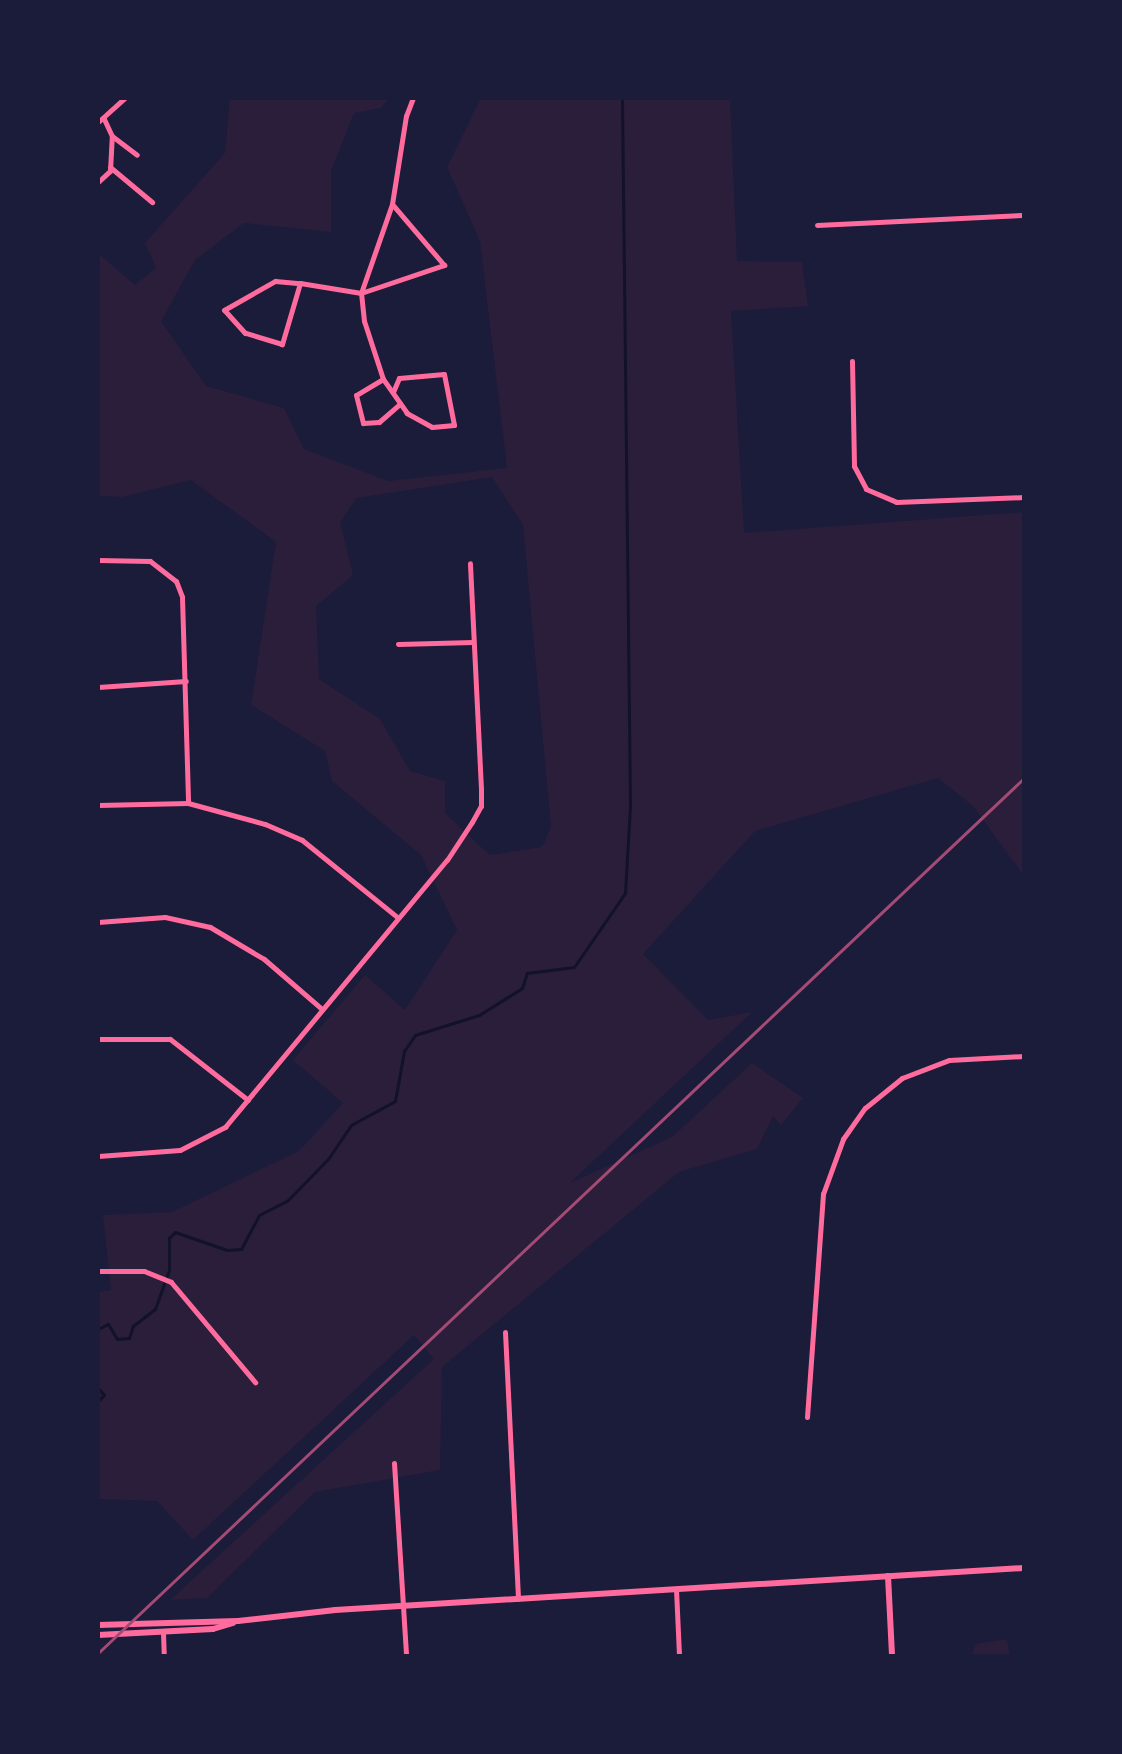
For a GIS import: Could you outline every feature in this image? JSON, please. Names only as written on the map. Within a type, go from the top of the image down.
[{"type":"main road","points":[[98,1625],[238,1621],[403,1606],[1024,1568]]},
{"type":"main road","points":[[888,1576],[892,1656]]},
{"type":"main road","points":[[98,1635],[163,1633],[238,1621]]},
{"type":"street","points":[[125,98],[101,121],[112,136],[137,155]]},
{"type":"street","points":[[393,392],[399,378],[444,374],[454,425],[432,427],[400,404],[383,379],[372,355],[361,293],[392,204],[406,116],[413,98]]},
{"type":"street","points":[[98,182],[110,167],[112,136]]},
{"type":"street","points":[[110,167],[152,202]]},
{"type":"street","points":[[300,283],[282,344],[245,333],[224,310],[275,281],[300,283],[361,293],[444,265],[392,204]]},
{"type":"street","points":[[817,225],[1024,215]]},
{"type":"street","points":[[852,361],[854,466],[866,489],[896,502],[1024,497]]},
{"type":"street","points":[[383,379],[356,395],[363,423],[379,422],[400,404]]},
{"type":"street","points":[[98,560],[150,561],[169,571],[182,597],[188,803]]},
{"type":"street","points":[[98,1156],[198,1144],[225,1127],[396,916],[447,860],[481,806],[470,563]]},
{"type":"street","points":[[398,644],[473,642]]},
{"type":"street","points":[[98,687],[186,681]]},
{"type":"street","points":[[98,805],[188,803],[226,810],[302,840],[396,916]]},
{"type":"street","points":[[98,922],[165,917],[210,927],[264,959],[322,1009]]},
{"type":"street","points":[[98,1039],[170,1039],[248,1100]]},
{"type":"street","points":[[807,1417],[823,1194],[843,1139],[865,1108],[902,1078],[949,1060],[1024,1056]]},
{"type":"street","points":[[98,1271],[130,1269],[171,1282],[255,1382]]},
{"type":"street","points":[[505,1332],[518,1599]]},
{"type":"street","points":[[394,1463],[406,1656]]},
{"type":"street","points":[[676,1589],[679,1656]]},
{"type":"street","points":[[163,1633],[164,1656]]},
{"type":"shaded area","points":[[230,98],[389,98],[381,108],[354,113],[331,171],[331,232],[244,223],[195,260],[161,321],[206,386],[284,408],[304,449],[388,481],[507,468],[480,241],[447,167],[481,98],[730,98],[737,261],[802,262],[808,306],[731,311],[744,533],[1024,512],[1024,876],[973,806],[938,778],[755,831],[643,954],[708,1020],[752,1012],[570,1183],[672,1137],[752,1063],[803,1098],[781,1125],[773,1116],[757,1149],[679,1172],[442,1367],[440,1470],[315,1492],[207,1598],[170,1600],[434,1359],[414,1335],[193,1540],[157,1501],[98,1499],[98,1292],[111,1290],[103,1215],[172,1212],[299,1151],[343,1103],[293,1060],[365,975],[405,1010],[457,930],[421,855],[332,781],[325,751],[251,705],[276,542],[191,480],[123,497],[98,496],[98,253],[135,285],[156,268],[145,243],[225,153]],"holes":[[[492,477],[523,525],[551,827],[542,847],[490,855],[445,813],[445,781],[410,771],[380,719],[319,679],[316,606],[353,575],[340,522],[357,498]]]},
{"type":"shaded area","points":[[1007,1639],[1010,1656],[971,1656],[976,1644]]},
{"type":"waterway","points":[[98,1329],[108,1324],[117,1339],[129,1338],[133,1326],[155,1309],[169,1270],[169,1238],[175,1232],[227,1250],[241,1249],[259,1215],[287,1201],[328,1159],[351,1125],[395,1101],[404,1051],[415,1035],[479,1015],[522,988],[527,973],[574,967],[625,893],[630,805],[622,98]]},
{"type":"waterway","points":[[98,1388],[104,1395],[98,1401]]},
{"type":"railway","points":[[98,1653],[1024,778]]}]
